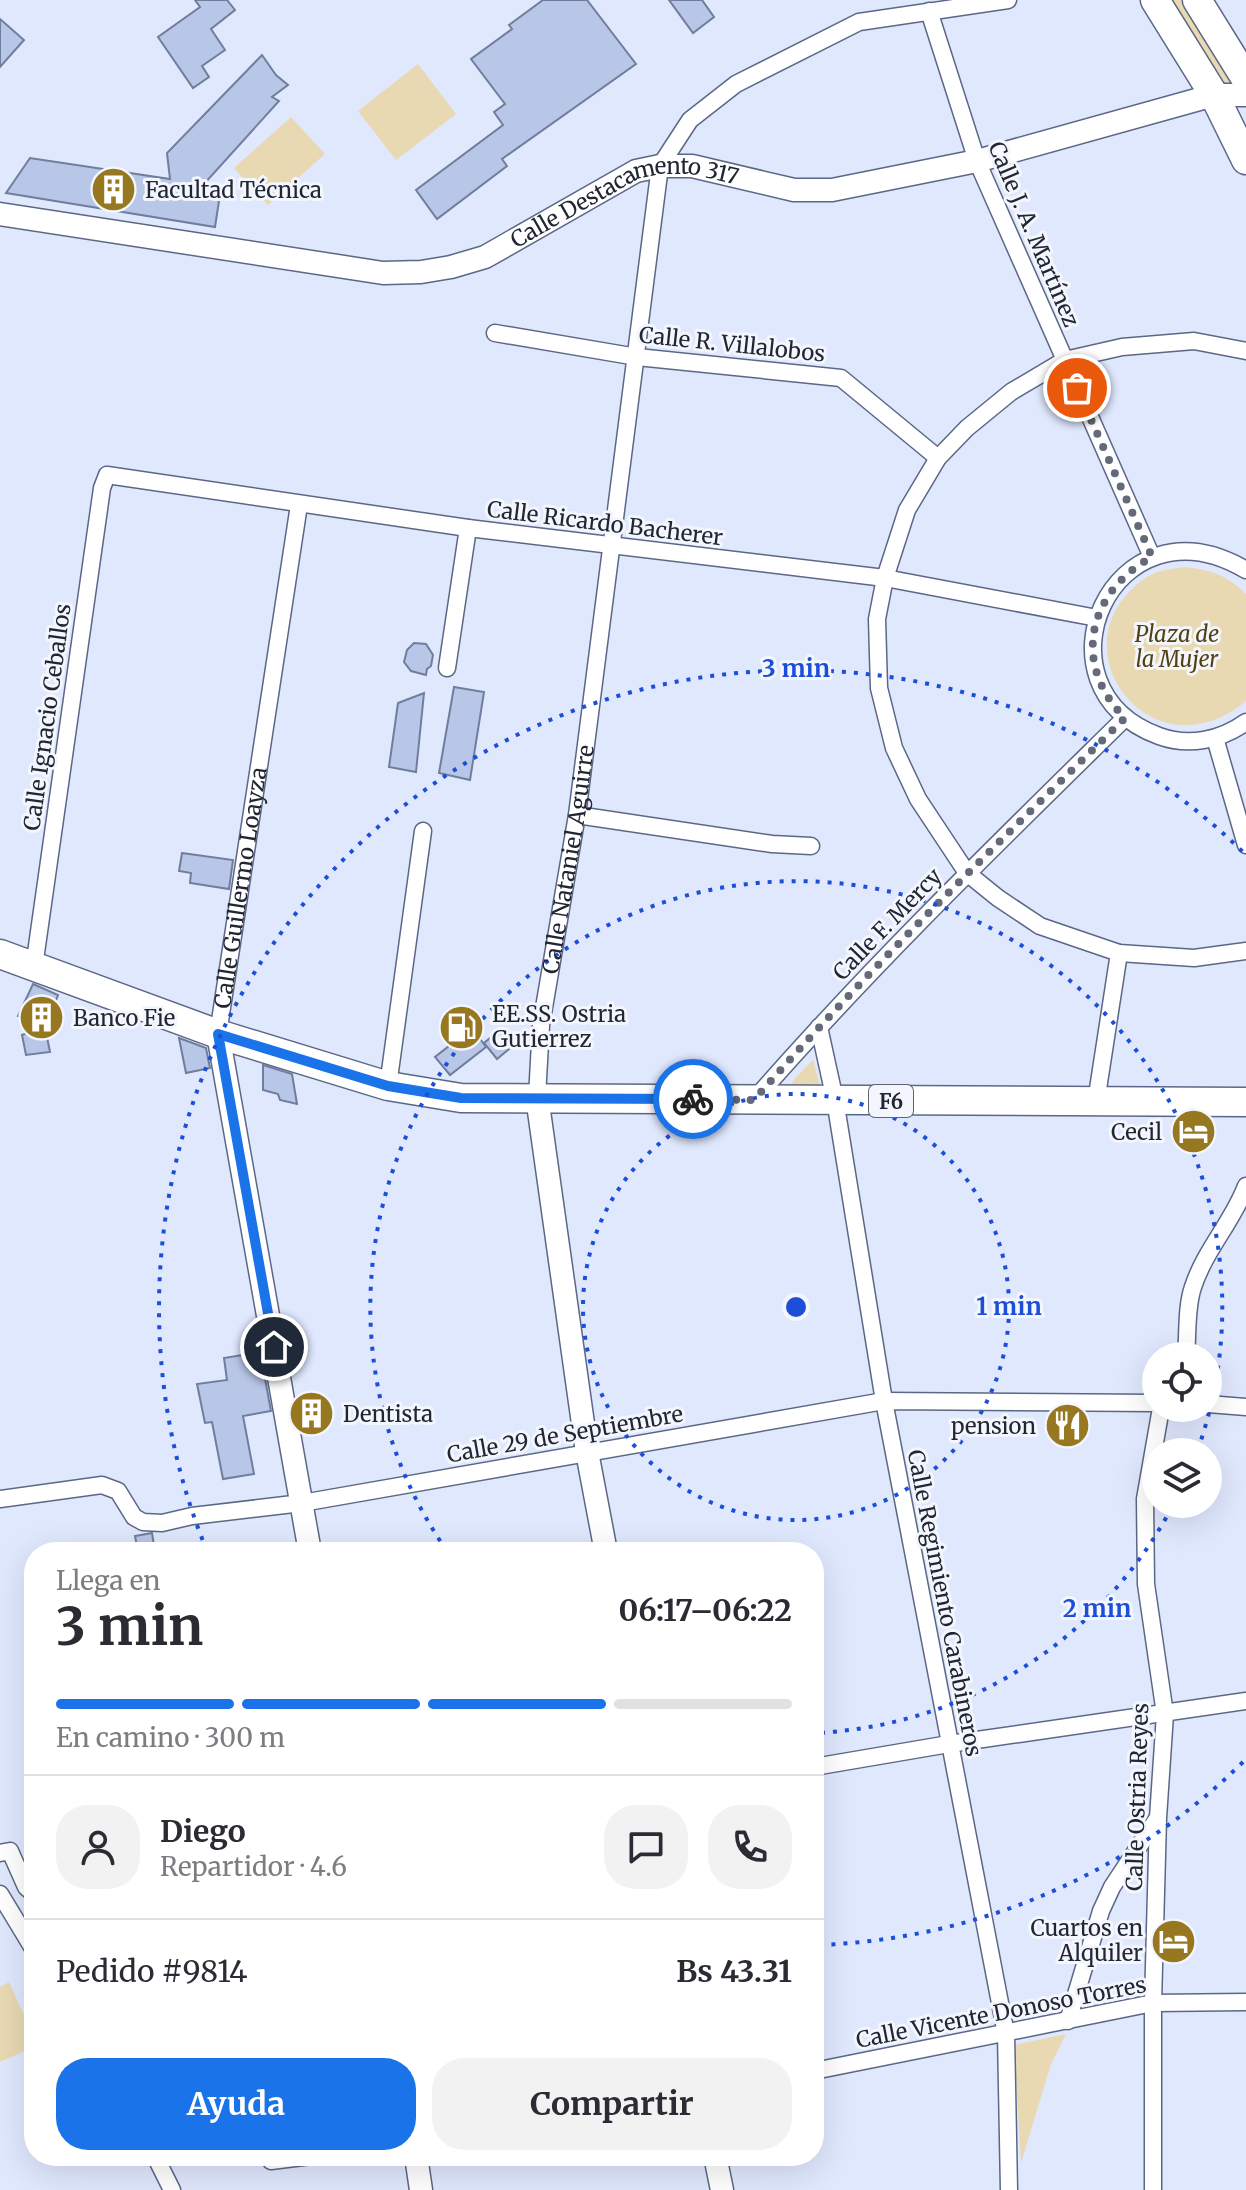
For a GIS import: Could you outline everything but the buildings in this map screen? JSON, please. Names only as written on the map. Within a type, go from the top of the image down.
[{"type":"highway","points":[[1155,0],[1214,95],[1246,160]]},
{"type":"highway","points":[[1197,0],[1246,79]]},
{"type":"highway","points":[[1211,0],[1246,57]]},
{"type":"highway","name":"F6","points":[[0,954],[218,1034],[388,1086],[461,1098],[1246,1102]]},
{"type":"street","points":[[660,166],[690,120],[736,84],[859,22],[1008,0]]},
{"type":"street","name":"Calle J. A. Martínez","points":[[929,11],[977,161],[1152,557]]},
{"type":"street","name":"Calle Destacamento 317","points":[[0,214],[383,273],[421,272],[485,257],[636,171],[660,166],[692,166],[794,190],[832,190],[977,161],[1214,95],[1246,95]]},
{"type":"street","name":"Calle Nataniel Aguirre","points":[[604,1542],[587,1452],[537,1097],[541,1025],[577,815],[660,166]]},
{"type":"street","name":"Calle R. Villalobos","points":[[495,333],[637,357],[841,378],[938,458]]},
{"type":"street","points":[[1246,351],[1194,341],[1122,347],[1065,360],[1011,392],[967,428],[938,458],[907,510],[885,578],[877,619],[879,688],[894,748],[918,799],[967,873],[1040,926],[1119,953],[1194,958],[1246,951]]},
{"type":"street","name":"Calle Ricardo Bacherer","points":[[107,475],[468,528],[885,578],[1097,618]]},
{"type":"street","name":"Calle Ignacio Ceballos","points":[[34,967],[102,488],[107,475]]},
{"type":"street","name":"Calle Guillermo Loayza","points":[[299,505],[218,1034],[308,1542]]},
{"type":"street","points":[[447,668],[468,528]]},
{"type":"street","points":[[1246,570],[1226,558],[1202,551],[1177,551],[1152,557],[1134,567],[1105,598],[1093,637],[1093,656],[1105,694],[1125,718],[1145,731],[1168,739],[1192,742],[1215,738],[1246,722]]},
{"type":"street","name":"Calle F. Mercy","points":[[754,1100],[819,1027],[967,873],[1125,718]]},
{"type":"street","points":[[1215,738],[1246,845]]},
{"type":"street","points":[[577,815],[772,844],[811,846]]},
{"type":"street","points":[[388,1086],[423,831]]},
{"type":"street","points":[[1096,1102],[1119,953]]},
{"type":"street","name":"Calle Regimiento Carabineros","points":[[819,1027],[835,1100],[884,1401],[1006,2034],[1009,2190]]},
{"type":"street","points":[[1187,1342],[1192,1288],[1246,1186]]},
{"type":"street","name":"Calle 29 de Septiembre","points":[[0,1499],[102,1485],[118,1491],[134,1517],[143,1522],[162,1523],[192,1516],[302,1503],[884,1401],[1142,1403]]},
{"type":"street","points":[[1222,1405],[1246,1407]]},
{"type":"street","name":"Calle Ostria Reyes","points":[[1153,2190],[1153,2003],[1158,1818],[1165,1714],[1145,1570],[1145,1499],[1159,1422]]},
{"type":"street","points":[[824,1765],[1246,1701]]},
{"type":"street","points":[[1068,2021],[1101,1911],[1112,1887],[1158,1818]]},
{"type":"street","points":[[0,1835],[5,1852],[24,1884]]},
{"type":"street","points":[[0,1894],[24,1934]]},
{"type":"street","name":"Calle Vicente Donoso Torres","points":[[824,2069],[1153,2003],[1246,2002]]},
{"type":"street","points":[[160,2166],[172,2190]]},
{"type":"street","points":[[417,2166],[421,2190]]},
{"type":"street","points":[[717,2166],[722,2190]]},
{"type":"green space","points":[[1170,0],[1186,0],[1246,88],[1224,87]]},
{"type":"green space","points":[[418,64],[456,114],[396,160],[358,111]]},
{"type":"green space","points":[[291,117],[325,154],[268,205],[234,168]]},
{"type":"green space","name":"Plaza de la Mujer","points":[[1185,567],[1218,574],[1246,594],[1246,701],[1212,721],[1180,725],[1152,717],[1129,700],[1113,675],[1107,647],[1112,618],[1130,591],[1152,574]]},
{"type":"green space","points":[[813,1060],[822,1092],[785,1092],[797,1076]]},
{"type":"green space","points":[[9,1982],[24,2015],[24,2051],[0,2062],[0,1987]]},
{"type":"green space","points":[[1066,2034],[1051,2064],[1021,2163],[1014,2045]]},
{"type":"way so far","points":[[693,1099],[754,1100],[819,1027],[967,873],[1125,718],[1105,694],[1097,675],[1093,637],[1105,598],[1134,567],[1152,557],[1077,388]]},
{"type":"place","name":"Facultad Técnica","points":[[114,190]]},
{"type":"place","name":"Banco Fie","points":[[42,1018]]},
{"type":"place","name":"EE.SS. Ostria Gutierrez","points":[[461,1027]]},
{"type":"place","name":"Cecil","points":[[1193,1132]]},
{"type":"place","name":"Dentista","points":[[312,1414]]},
{"type":"place","name":"pension","points":[[1067,1426]]},
{"type":"place","name":"Cuartos en Alquiler","points":[[1174,1941]]},
{"type":"route","points":[[274,1347],[218,1034],[388,1086],[461,1098],[693,1099]]}]
